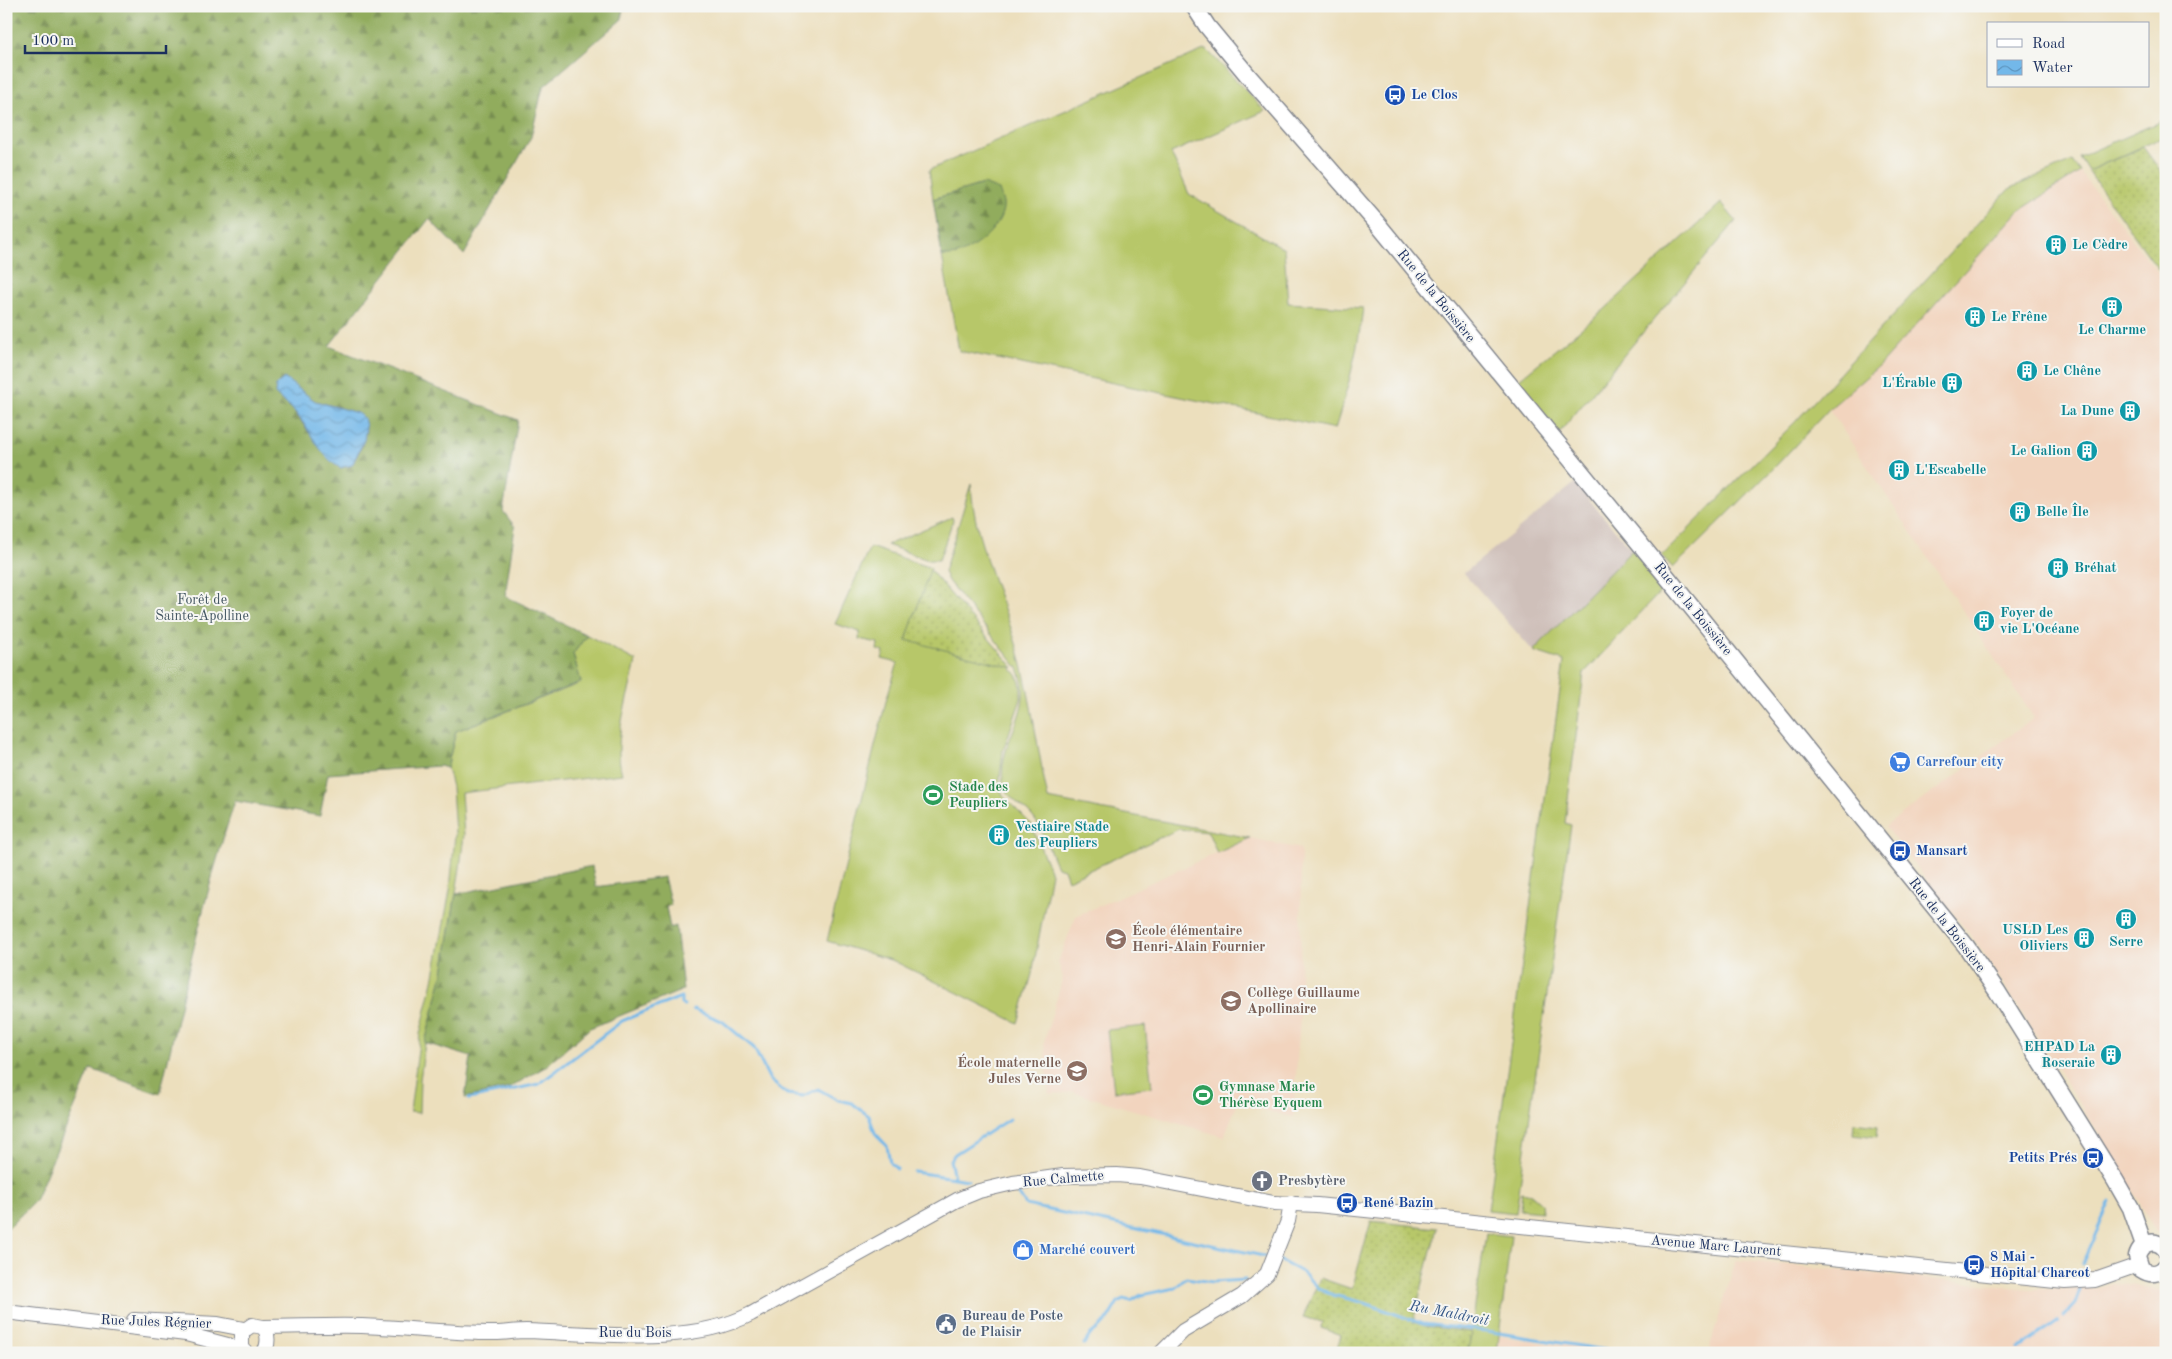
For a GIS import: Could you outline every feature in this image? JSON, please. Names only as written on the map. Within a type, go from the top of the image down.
[{"type":"main road","name":"Rue de la Boissière","points":[[1194,6],[1207,26],[1250,78],[1376,222],[1966,946],[1997,991],[2132,1208],[2144,1245]]},
{"type":"main road","points":[[2165,1248],[2154,1242],[2144,1245],[2138,1252],[2138,1265],[2141,1269],[2149,1273],[2165,1269]]},
{"type":"street","name":"Rue Calmette","points":[[930,1215],[957,1200],[987,1189],[1028,1180],[1086,1174],[1140,1177],[1274,1203],[1291,1203]]},
{"type":"street","name":"Avenue Marc Laurent","points":[[1291,1203],[2066,1282],[2095,1280],[2138,1265]]},
{"type":"street","points":[[1160,1353],[1183,1331],[1242,1296],[1267,1274],[1288,1221],[1291,1203]]},
{"type":"street","name":"Rue du Bois","points":[[263,1326],[364,1326],[489,1333],[521,1331],[627,1336],[694,1331],[738,1321],[930,1215]]},
{"type":"street","name":"Rue Jules Régnier","points":[[6,1312],[186,1334],[244,1351]]},
{"type":"street","name":"Rue Jules Régnier","points":[[68,1320],[187,1322],[218,1324],[244,1329],[252,1325],[263,1326]]},
{"type":"street","points":[[263,1326],[266,1330],[265,1350]]},
{"type":"street","points":[[265,1350],[282,1327]]},
{"type":"street","points":[[244,1329],[244,1351]]},
{"type":"shaded area","points":[[2080,172],[2166,283],[2166,1234],[2156,1232],[2107,1146],[1979,946],[1885,827],[2034,718],[1829,409],[2019,211]]},
{"type":"shaded area","points":[[1575,483],[1632,550],[1533,651],[1464,573]]},
{"type":"shaded area","name":"Collège Guillaume Apollinaire","points":[[1250,838],[1301,849],[1300,1018],[1293,1117],[1237,1104],[1224,1137],[1073,1092],[1049,1094],[1044,1042],[1063,977],[1058,962],[1076,916]]},
{"type":"shaded area","points":[[1736,1260],[2030,1289],[2092,1289],[2113,1283],[2166,1290],[2166,1353],[1708,1353]]},
{"type":"shaded area","points":[[1499,1336],[1531,1341],[1616,1353],[1497,1353]]},
{"type":"green space","name":"Forêt de Sainte-Apolline","points":[[6,6],[623,6],[622,19],[543,87],[531,137],[464,255],[429,219],[329,346],[518,420],[503,511],[515,527],[505,596],[587,635],[573,654],[581,682],[456,731],[447,768],[440,766],[328,774],[320,816],[235,801],[203,910],[160,1094],[91,1069],[35,1201],[6,1230],[6,18],[11,17]],"holes":[[[284,378],[315,401],[357,413],[366,427],[362,446],[352,465],[340,468],[322,450],[292,409],[279,398],[276,385]]]},
{"type":"green space","points":[[1206,49],[1265,111],[1171,153],[1189,194],[1284,249],[1288,303],[1363,308],[1352,369],[1335,429],[959,351],[942,256],[957,255],[983,184],[933,199],[929,170]]},
{"type":"green space","points":[[2166,119],[2166,136],[2088,171],[2079,157]]},
{"type":"green space","points":[[2143,147],[2166,178],[2166,280],[2088,171]]},
{"type":"green space","points":[[2072,161],[2080,172],[2019,211],[1880,365],[1829,409],[1774,468],[1673,568],[1662,556],[1796,421],[2009,189]]},
{"type":"green space","points":[[983,184],[999,190],[1003,202],[1000,219],[995,227],[973,247],[957,255],[942,256],[933,199]]},
{"type":"green space","points":[[1721,203],[1736,221],[1559,433],[1518,380],[1604,310]]},
{"type":"green space","points":[[971,484],[973,507],[978,529],[1020,657],[1048,799],[1250,838],[1217,853],[1208,832],[1179,829],[1068,880],[1064,869],[1057,867],[1036,822],[1007,793],[1003,782],[1005,752],[1020,712],[1023,698],[1023,684],[1018,668],[948,581],[944,572]]},
{"type":"green space","points":[[952,517],[953,520],[939,560],[928,560],[887,545]]},
{"type":"green space","name":"Stade des Peupliers","points":[[870,547],[931,568],[930,571],[1017,675],[1021,685],[1021,699],[1003,751],[999,786],[1004,797],[1031,824],[1051,873],[1032,974],[1018,1023],[894,961],[827,941],[887,697],[898,663],[882,659],[884,652],[877,650],[878,643],[859,639],[860,632],[835,624]]},
{"type":"green space","points":[[1632,550],[1663,589],[1584,673],[1565,823],[1571,825],[1516,1213],[1488,1210],[1564,661],[1533,651]]},
{"type":"green space","points":[[930,570],[1014,668],[906,640]]},
{"type":"green space","points":[[587,635],[636,661],[620,732],[619,761],[622,774],[461,793],[464,835],[460,868],[443,973],[425,1043],[420,1080],[419,1113],[410,1112],[420,1034],[433,981],[450,890],[455,834],[452,787],[447,768],[456,731],[581,683],[573,654]]},
{"type":"green space","points":[[592,866],[596,887],[664,877],[671,905],[666,907],[670,928],[676,926],[683,990],[590,1028],[545,1067],[509,1088],[465,1098],[471,1057],[425,1043],[443,973],[456,894]]},
{"type":"green space","points":[[1145,1026],[1152,1087],[1114,1091],[1107,1030]]},
{"type":"green space","points":[[1854,1123],[1878,1126],[1877,1137],[1853,1134]]},
{"type":"green space","points":[[1522,1192],[1531,1194],[1541,1203],[1542,1212],[1520,1210]]},
{"type":"green space","points":[[1371,1221],[1437,1228],[1413,1322],[1425,1326],[1471,1332],[1468,1353],[1336,1353],[1341,1335],[1321,1328],[1322,1322],[1303,1317],[1320,1278],[1352,1289]]},
{"type":"green space","points":[[1486,1233],[1511,1236],[1497,1353],[1468,1353]]},
{"type":"water","points":[[284,378],[315,401],[357,413],[364,418],[366,427],[364,440],[352,465],[340,468],[333,463],[321,450],[294,410],[275,394],[276,385]]},
{"type":"waterway","points":[[469,1099],[539,1084],[622,1021],[681,997],[681,1004],[684,1005]]},
{"type":"waterway","points":[[693,1009],[722,1021],[754,1048],[770,1080],[787,1094],[803,1096],[818,1089],[838,1100],[852,1103],[869,1116],[875,1133],[887,1146],[890,1163],[897,1169]]},
{"type":"waterway","points":[[954,1177],[950,1160],[955,1154],[1009,1119]]},
{"type":"waterway","points":[[914,1172],[968,1180]]},
{"type":"waterway","points":[[1016,1190],[1026,1205],[1268,1257]]},
{"type":"waterway","name":"Ru Maldroit","points":[[2082,1264],[2110,1202]]},
{"type":"waterway","name":"Ru Maldroit","points":[[1279,1260],[1303,1273],[1318,1288],[1333,1295],[1365,1303],[1423,1324],[1486,1331],[1624,1353]]},
{"type":"waterway","name":"Ru Maldroit","points":[[1084,1344],[1091,1334],[1106,1322],[1118,1302],[1123,1299],[1131,1301],[1141,1295],[1175,1288],[1186,1278],[1212,1282],[1245,1280]]},
{"type":"waterway","name":"Ru Maldroit","points":[[2064,1316],[2075,1304],[2080,1290]]},
{"type":"waterway","name":"Ru Maldroit","points":[[2019,1349],[2058,1321]]},
{"type":"place","name":"Le Clos","points":[[1395,95]]},
{"type":"place","name":"Le Cèdre","points":[[2056,245]]},
{"type":"place","name":"Le Charme","points":[[2112,307]]},
{"type":"place","name":"Le Frêne","points":[[1975,317]]},
{"type":"place","name":"Le Chêne","points":[[2027,371]]},
{"type":"place","name":"L'Érable","points":[[1952,383]]},
{"type":"place","name":"La Dune","points":[[2130,411]]},
{"type":"place","name":"Le Galion","points":[[2087,451]]},
{"type":"place","name":"L'Escabelle","points":[[1899,470]]},
{"type":"place","name":"Belle Île","points":[[2020,512]]},
{"type":"place","name":"Bréhat","points":[[2058,568]]},
{"type":"place","name":"Foyer de vie L'Océane","points":[[1984,621]]},
{"type":"place","name":"Carrefour city","points":[[1900,762]]},
{"type":"place","name":"Stade des Peupliers","points":[[933,795]]},
{"type":"place","name":"Vestiaire Stade des Peupliers","points":[[999,835]]},
{"type":"place","name":"Mansart","points":[[1900,851]]},
{"type":"place","name":"Serre","points":[[2126,919]]},
{"type":"place","name":"USLD Les Oliviers","points":[[2084,938]]},
{"type":"place","name":"École élémentaire Henri-Alain Fournier","points":[[1116,939]]},
{"type":"place","name":"Collège Guillaume Apollinaire","points":[[1231,1001]]},
{"type":"place","name":"EHPAD La Roseraie","points":[[2111,1055]]},
{"type":"place","name":"École maternelle Jules Verne","points":[[1077,1071]]},
{"type":"place","name":"Gymnase Marie Thérèse Eyquem","points":[[1203,1095]]},
{"type":"place","name":"Petits Prés","points":[[2093,1158]]},
{"type":"place","name":"Presbytère","points":[[1262,1181]]},
{"type":"place","name":"René Bazin","points":[[1347,1203]]},
{"type":"place","name":"Marché couvert","points":[[1023,1250]]},
{"type":"place","name":"8 Mai - Hôpital Charcot","points":[[1974,1265]]},
{"type":"place","name":"Bureau de Poste de Plaisir","points":[[946,1324]]}]
